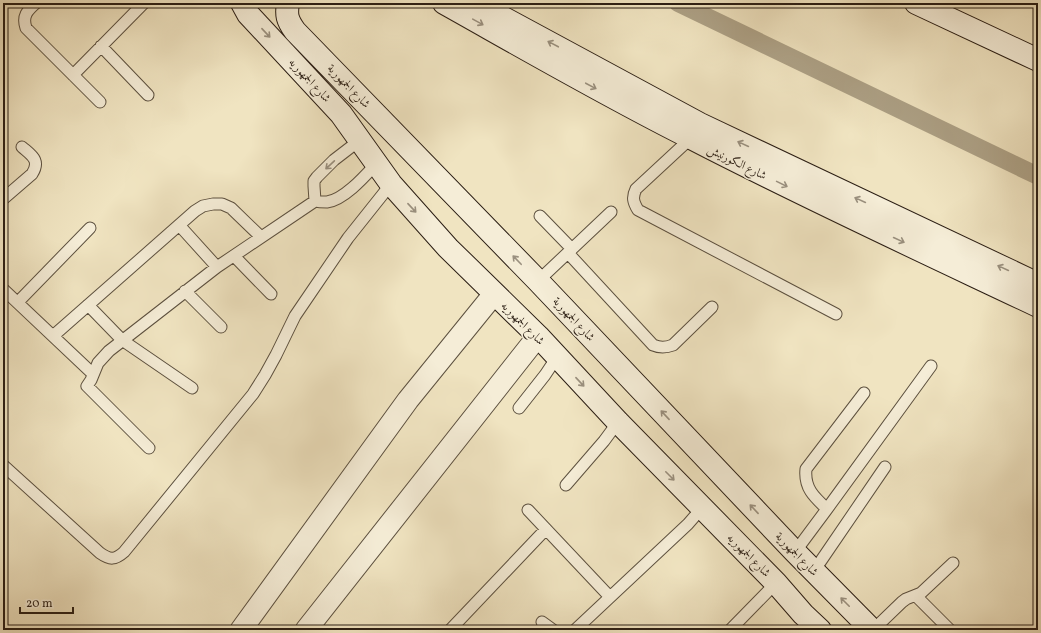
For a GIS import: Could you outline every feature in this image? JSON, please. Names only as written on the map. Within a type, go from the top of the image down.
[{"type":"main road","name":"شارع الجمهوريه","points":[[242,3],[248,14],[341,114],[391,184],[448,248],[538,336],[618,422],[776,583],[802,622],[820,630]]},
{"type":"main road","name":"شارع الجمهورية","points":[[288,3],[287,12],[289,22],[295,31],[538,281],[795,552],[873,630]]},
{"type":"main road","name":"شارع الكورنيش","points":[[444,3],[577,78],[691,138],[808,196],[1038,306]]},
{"type":"main road","name":"شارع الكورنيش","points":[[476,3],[700,124],[1038,284]]},
{"type":"main road","points":[[916,3],[1038,60]]},
{"type":"street","points":[[241,630],[408,400],[494,294]]},
{"type":"street","points":[[306,630],[538,336]]},
{"type":"lane","points":[[36,3],[25,16],[24,22],[26,28],[100,102]]},
{"type":"lane","points":[[72,75],[144,3]]},
{"type":"lane","points":[[101,46],[148,95]]},
{"type":"lane","points":[[691,138],[636,189],[633,196],[634,203],[638,210],[836,314]]},
{"type":"lane","points":[[315,201],[314,181],[334,160],[360,140]]},
{"type":"lane","points":[[3,199],[32,174],[35,169],[36,163],[34,158],[22,147]]},
{"type":"lane","points":[[149,448],[87,386],[98,362],[122,340],[217,267],[315,201],[327,202],[339,198],[357,184],[376,164]]},
{"type":"lane","points":[[3,465],[100,553],[106,557],[119,557],[253,394],[276,356],[288,328],[299,310],[348,238],[391,184]]},
{"type":"lane","points":[[53,336],[195,211],[203,206],[222,204],[231,208],[261,237]]},
{"type":"lane","points":[[538,281],[611,212]]},
{"type":"lane","points":[[540,216],[653,345],[659,348],[666,348],[672,345],[712,307]]},
{"type":"lane","points":[[179,225],[217,267]]},
{"type":"lane","points":[[18,302],[90,228]]},
{"type":"lane","points":[[234,256],[271,294]]},
{"type":"lane","points":[[3,289],[93,374]]},
{"type":"lane","points":[[185,292],[221,327]]},
{"type":"lane","points":[[88,305],[122,340],[192,388]]},
{"type":"lane","points":[[519,408],[558,357]]},
{"type":"lane","points":[[795,552],[931,366]]},
{"type":"lane","points":[[827,509],[815,497],[807,485],[805,477],[806,469],[864,393]]},
{"type":"lane","points":[[566,484],[618,422]]},
{"type":"lane","points":[[814,571],[885,467]]},
{"type":"lane","points":[[574,630],[688,524],[702,508]]},
{"type":"lane","points":[[528,510],[610,597]]},
{"type":"lane","points":[[450,630],[546,529]]},
{"type":"lane","points":[[873,630],[902,602],[916,596],[926,589],[953,563]]},
{"type":"lane","points":[[735,628],[776,583]]},
{"type":"lane","points":[[916,596],[950,630]]},
{"type":"lane","points":[[542,622],[553,630]]},
{"type":"waterway","points":[[678,3],[1038,176]]}]
